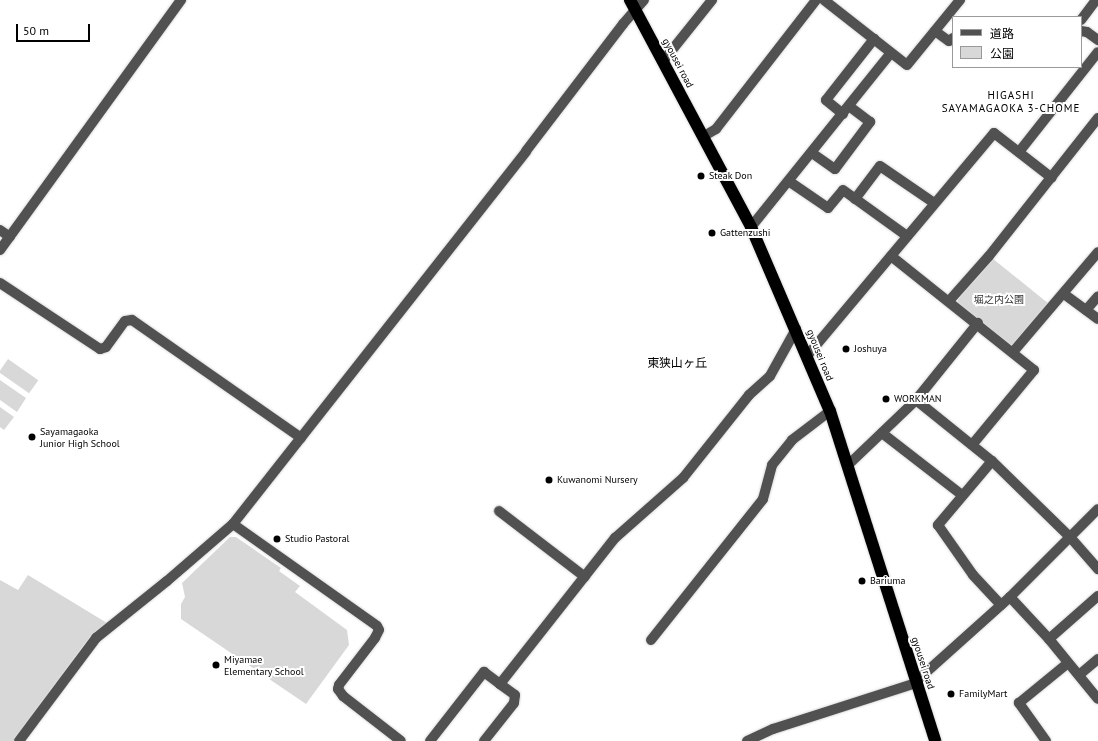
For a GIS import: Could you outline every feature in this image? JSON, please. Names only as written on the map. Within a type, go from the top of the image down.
[{"type":"highway","name":"gyousei road","points":[[633,5],[664,60],[751,227],[830,411],[935,741]]},
{"type":"street","points":[[0,250],[181,0]]},
{"type":"street","points":[[19,741],[96,638],[167,582],[233,524],[526,151],[623,24],[633,5],[644,0]]},
{"type":"street","points":[[664,60],[712,0]]},
{"type":"street","points":[[704,136],[716,129],[816,0]]},
{"type":"street","points":[[824,0],[907,65],[960,0]]},
{"type":"street","points":[[1082,19],[1096,0]]},
{"type":"street","points":[[935,31],[949,41],[952,39]]},
{"type":"street","points":[[1082,31],[1087,32],[1098,40]]},
{"type":"street","points":[[812,153],[835,169],[870,122],[826,100],[874,39]]},
{"type":"street","points":[[1019,152],[1098,52]]},
{"type":"street","points":[[751,227],[790,182],[892,53]]},
{"type":"street","points":[[949,301],[989,256],[1098,118]]},
{"type":"street","points":[[807,356],[994,133],[1052,178]]},
{"type":"street","points":[[856,199],[880,166],[934,203]]},
{"type":"street","points":[[790,182],[828,208],[843,190],[907,236]]},
{"type":"street","points":[[0,230],[10,237]]},
{"type":"street","points":[[1013,352],[1064,294],[1098,252]]},
{"type":"street","points":[[891,256],[978,323],[1034,370],[972,445]]},
{"type":"street","points":[[0,283],[100,349],[106,348],[125,320],[132,320],[301,438]]},
{"type":"street","points":[[1064,294],[1098,320]]},
{"type":"street","points":[[1086,310],[1098,296]]},
{"type":"street","points":[[847,466],[916,400],[978,323]]},
{"type":"street","points":[[500,684],[615,538],[683,478],[749,394],[770,376],[796,329]]},
{"type":"street","points":[[916,400],[992,461],[1070,537],[1098,568]]},
{"type":"street","points":[[651,640],[763,499],[772,465],[792,440],[830,411]]},
{"type":"street","points":[[882,432],[962,494]]},
{"type":"street","points":[[992,461],[962,494],[938,525],[973,575],[1001,605]]},
{"type":"street","points":[[747,741],[773,729],[912,684],[1010,597],[1098,509]]},
{"type":"street","points":[[499,511],[585,577]]},
{"type":"street","points":[[233,524],[377,626],[379,630],[375,638],[339,685],[338,689],[343,696],[401,741]]},
{"type":"street","points":[[1049,639],[1098,596]]},
{"type":"street","points":[[1010,597],[1049,639],[1098,699]]},
{"type":"street","points":[[1078,675],[1098,659]]},
{"type":"street","points":[[1041,739],[1019,703],[1068,663]]},
{"type":"street","points":[[430,741],[484,672],[515,695],[514,703],[484,741]]},
{"type":"green space","name":"堀之内公園","points":[[992,258],[1049,304],[1015,345],[1010,344],[958,304],[958,299]]},
{"type":"green space","points":[[8,359],[38,380],[29,393],[0,373],[0,370]]},
{"type":"green space","points":[[0,380],[26,398],[17,412],[0,400]]},
{"type":"green space","points":[[0,407],[14,417],[4,430],[0,427]]},
{"type":"green space","points":[[230,537],[236,537],[281,568],[279,571],[300,586],[295,592],[347,630],[349,645],[306,704],[181,619],[181,604],[185,597],[182,583]]},
{"type":"green space","points":[[28,575],[107,623],[92,634],[13,741],[0,741],[0,580],[18,590]]},
{"type":"place","name":"Steak Don","points":[[701,176]]},
{"type":"place","name":"Gattenzushi","points":[[712,233]]},
{"type":"place","name":"Joshuya","points":[[846,349]]},
{"type":"place","name":"WORKMAN","points":[[886,399]]},
{"type":"place","name":"Sayamagaoka Junior High School","points":[[32,437]]},
{"type":"place","name":"Kuwanomi Nursery","points":[[549,480]]},
{"type":"place","name":"Studio Pastoral","points":[[277,539]]},
{"type":"place","name":"Bariuma","points":[[862,581]]},
{"type":"place","name":"Miyamae Elementary School","points":[[216,665]]},
{"type":"place","name":"FamilyMart","points":[[951,694]]},
{"type":"district","name":"HIGASHI SAYAMAGAOKA 3-CHOME","points":[[1011,102]]},
{"type":"district","name":"東狭山ヶ丘","points":[[677,363]]}]
